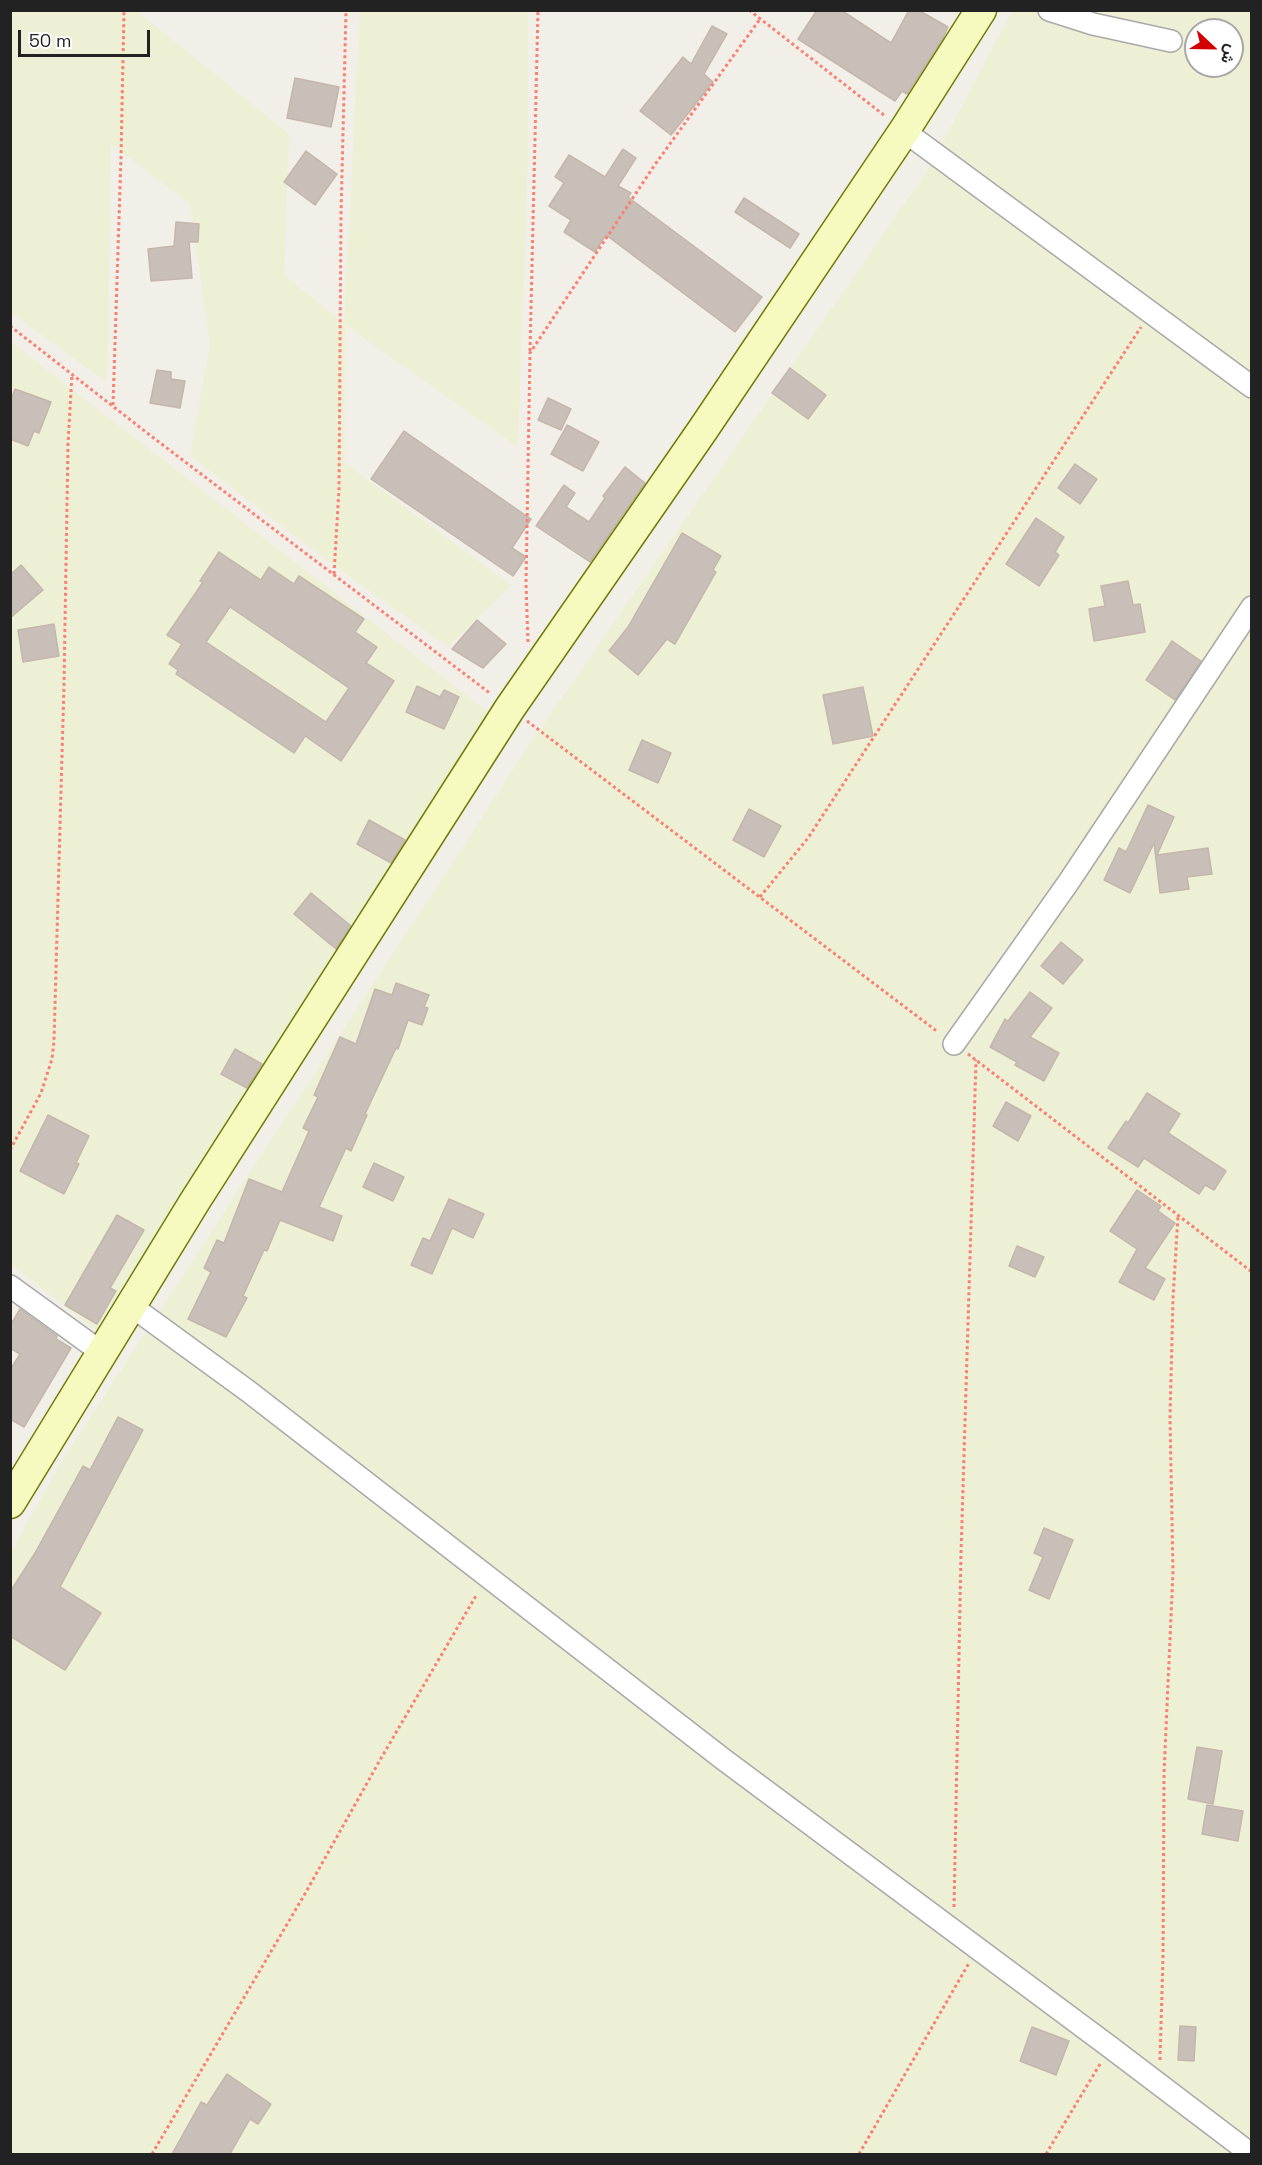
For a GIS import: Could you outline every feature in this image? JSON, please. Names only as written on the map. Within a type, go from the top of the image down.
[{"type":"main road","points":[[10,1503],[130,1305],[510,708],[702,431],[904,131],[981,10]]},
{"type":"street","points":[[1049,10],[1093,24],[1171,41]]},
{"type":"street","points":[[904,131],[1251,387]]},
{"type":"street","points":[[954,1044],[1080,864],[1251,607]]},
{"type":"street","points":[[10,1286],[101,1353]]},
{"type":"street","points":[[130,1305],[248,1391],[732,1766],[1251,2154]]},
{"type":"path","points":[[112,405],[124,10]]},
{"type":"path","points":[[334,574],[339,489],[341,214],[346,10]]},
{"type":"path","points":[[528,681],[526,584],[538,10]]},
{"type":"path","points":[[749,10],[904,131]]},
{"type":"path","points":[[530,352],[654,166],[760,19]]},
{"type":"path","points":[[760,897],[808,838],[1150,313]]},
{"type":"path","points":[[10,326],[976,1060],[1251,1272]]},
{"type":"path","points":[[10,1150],[41,1093],[50,1068],[54,1041],[68,444],[72,374]]},
{"type":"path","points":[[948,1927],[954,1911],[956,1883],[961,1554],[976,1060]]},
{"type":"path","points":[[1159,2085],[1163,1958],[1164,1774],[1173,1572],[1170,1418],[1178,1216]]},
{"type":"path","points":[[152,2154],[487,1577]]},
{"type":"path","points":[[859,2154],[977,1948]]},
{"type":"path","points":[[1046,2154],[1110,2047]]},
{"type":"green space","points":[[11,11],[137,11],[289,134],[284,275],[344,323],[360,11],[528,11],[528,159],[518,447],[345,325],[345,463],[511,585],[448,647],[340,570],[190,456],[210,344],[190,204],[111,144],[107,382],[11,313]]},
{"type":"green space","points":[[1012,11],[1251,11],[1251,2154],[11,2154],[11,1552],[61,1462],[533,739],[929,168]]},
{"type":"green space","points":[[10,341],[493,716],[95,1330],[11,1264]]},
{"type":"building","points":[[817,10],[841,10],[891,43],[909,10],[918,10],[948,27],[907,94],[902,91],[895,101],[798,39]]},
{"type":"building","points":[[712,26],[727,34],[704,74],[713,82],[671,135],[640,111],[683,57],[691,64]]},
{"type":"building","points":[[295,78],[339,87],[331,127],[287,118]]},
{"type":"building","points":[[623,149],[636,158],[618,186],[631,193],[628,197],[762,297],[735,332],[606,235],[595,252],[564,232],[571,220],[549,206],[564,183],[555,177],[569,155],[605,177]]},
{"type":"building","points":[[306,151],[337,174],[315,205],[284,182]]},
{"type":"building","points":[[744,198],[799,234],[790,248],[735,212]]},
{"type":"building","points":[[176,222],[199,224],[198,242],[189,242],[192,278],[151,281],[148,249],[174,246]]},
{"type":"building","points":[[790,368],[826,395],[808,419],[772,393]]},
{"type":"building","points":[[157,370],[171,372],[171,379],[185,381],[180,408],[150,403]]},
{"type":"building","points":[[15,389],[51,402],[39,433],[34,431],[28,446],[10,439],[10,402]]},
{"type":"building","points":[[548,398],[571,409],[561,430],[538,420]]},
{"type":"building","points":[[567,425],[599,442],[583,471],[551,454]]},
{"type":"building","points":[[404,431],[531,519],[512,548],[526,557],[513,576],[371,479]]},
{"type":"building","points":[[1075,464],[1097,479],[1080,504],[1058,488]]},
{"type":"building","points":[[625,467],[645,483],[590,562],[536,526],[564,485],[575,493],[566,507],[589,522],[605,498],[603,496]]},
{"type":"building","points":[[1036,518],[1064,537],[1055,552],[1059,555],[1039,586],[1006,564]]},
{"type":"building","points":[[682,533],[721,556],[713,570],[716,572],[675,644],[667,639],[638,675],[609,651],[628,627]]},
{"type":"building","points":[[219,552],[261,580],[269,567],[294,584],[299,576],[364,619],[355,632],[377,647],[366,663],[394,681],[341,761],[305,736],[294,753],[176,674],[178,670],[169,664],[182,644],[167,635],[203,582],[200,581]],"holes":[[[230,607],[349,688],[326,722],[206,642]]]},
{"type":"building","points":[[21,565],[43,590],[10,618],[10,575]]},
{"type":"building","points":[[1128,581],[1133,605],[1140,604],[1145,632],[1094,641],[1089,609],[1105,606],[1101,586]]},
{"type":"building","points":[[477,620],[506,644],[483,668],[452,649]]},
{"type":"building","points":[[54,624],[59,656],[23,662],[18,630]]},
{"type":"building","points":[[1172,641],[1201,661],[1175,700],[1146,680]]},
{"type":"building","points":[[417,686],[440,697],[444,690],[459,697],[444,729],[406,712]]},
{"type":"building","points":[[863,687],[873,736],[833,744],[823,695]]},
{"type":"building","points":[[642,740],[671,753],[658,783],[629,770]]},
{"type":"building","points":[[1148,805],[1174,817],[1157,855],[1208,848],[1212,874],[1187,877],[1189,889],[1160,893],[1154,843],[1130,893],[1104,880],[1119,848],[1126,852]]},
{"type":"building","points":[[749,809],[781,826],[764,857],[733,840]]},
{"type":"building","points":[[369,820],[405,840],[391,863],[357,844]]},
{"type":"building","points":[[311,893],[351,926],[336,949],[294,914]]},
{"type":"building","points":[[1061,942],[1083,960],[1063,984],[1041,966]]},
{"type":"building","points":[[396,983],[429,995],[424,1007],[428,1008],[422,1025],[408,1020],[398,1049],[396,1048],[365,1114],[367,1115],[351,1151],[346,1148],[319,1207],[342,1216],[333,1241],[280,1220],[267,1251],[264,1250],[243,1296],[247,1298],[226,1337],[188,1319],[211,1272],[204,1268],[217,1240],[224,1243],[249,1179],[282,1192],[309,1131],[303,1128],[318,1097],[314,1095],[340,1037],[356,1044],[375,989],[392,995]]},
{"type":"building","points":[[1030,992],[1052,1008],[1030,1037],[1059,1053],[1044,1081],[1015,1065],[1017,1062],[990,1047],[1005,1019],[1008,1021]]},
{"type":"building","points":[[235,1049],[262,1064],[247,1088],[221,1074]]},
{"type":"building","points":[[1147,1093],[1180,1114],[1168,1133],[1226,1171],[1214,1190],[1205,1185],[1199,1194],[1144,1158],[1138,1167],[1108,1148],[1126,1121],[1128,1123]]},
{"type":"building","points":[[1006,1102],[1031,1116],[1018,1141],[993,1126]]},
{"type":"building","points":[[48,1115],[89,1136],[76,1163],[79,1164],[64,1194],[20,1171]]},
{"type":"building","points":[[374,1163],[404,1177],[393,1201],[363,1187]]},
{"type":"building","points":[[1137,1190],[1161,1206],[1158,1211],[1175,1223],[1145,1268],[1165,1279],[1154,1300],[1119,1282],[1137,1249],[1110,1231]]},
{"type":"building","points":[[449,1199],[484,1214],[473,1238],[452,1228],[432,1274],[411,1265],[423,1238],[430,1241]]},
{"type":"building","points":[[117,1215],[144,1230],[110,1288],[116,1291],[97,1324],[65,1305]]},
{"type":"building","points":[[1017,1246],[1044,1257],[1035,1277],[1009,1266]]},
{"type":"building","points":[[20,1309],[57,1336],[56,1339],[71,1348],[24,1427],[10,1419],[10,1370],[20,1354],[10,1348],[10,1326]]},
{"type":"building","points":[[118,1417],[143,1430],[60,1587],[101,1613],[65,1670],[10,1636],[10,1592],[35,1553],[83,1466],[90,1470]]},
{"type":"building","points":[[1044,1528],[1073,1540],[1049,1599],[1029,1590],[1043,1557],[1034,1553]]},
{"type":"building","points":[[1197,1747],[1222,1751],[1213,1804],[1188,1799]]},
{"type":"building","points":[[1207,1805],[1243,1811],[1238,1841],[1202,1834]]},
{"type":"building","points":[[1180,2026],[1196,2027],[1194,2061],[1178,2060]]},
{"type":"building","points":[[1032,2027],[1069,2041],[1056,2075],[1020,2061]]},
{"type":"building","points":[[227,2074],[271,2104],[258,2124],[250,2119],[230,2154],[172,2154],[201,2102],[207,2105]]}]
